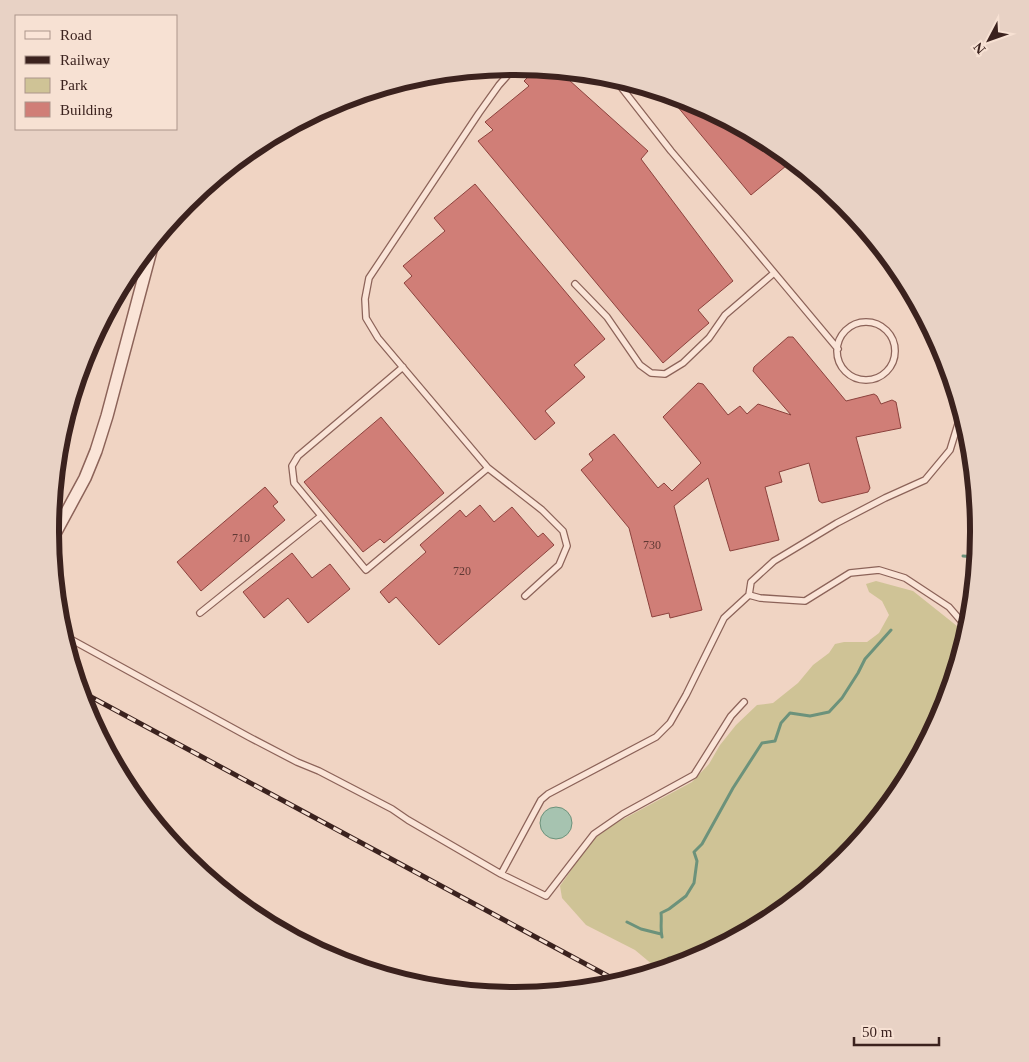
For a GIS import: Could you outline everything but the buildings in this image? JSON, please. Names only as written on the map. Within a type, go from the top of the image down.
[{"type":"street","points":[[59,525],[96,451],[148,261]]},
{"type":"lane","points":[[508,75],[479,113],[369,278],[365,299],[366,318],[378,338],[488,468],[542,510],[563,531],[567,546],[558,566],[525,596]]},
{"type":"lane","points":[[622,89],[671,151],[838,350],[838,356],[844,369],[854,378],[861,380],[881,376],[891,366],[895,353],[889,334],[878,325],[871,323],[851,327],[842,336],[838,350]]},
{"type":"lane","points":[[575,284],[607,317],[640,365],[651,373],[665,374],[684,363],[709,338],[725,315],[774,272]]},
{"type":"lane","points":[[403,367],[298,456],[292,466],[294,483],[366,570],[488,468]]},
{"type":"lane","points":[[501,874],[541,800],[548,794],[656,737],[670,722],[686,695],[724,618],[749,595],[751,582],[774,561],[837,523],[925,480],[950,450],[958,425]]},
{"type":"lane","points":[[200,614],[321,516]]},
{"type":"lane","points":[[749,595],[760,598],[805,601],[850,573],[879,570],[905,578],[949,607],[961,621]]},
{"type":"lane","points":[[72,639],[257,742],[319,771],[392,809],[501,874],[546,896],[594,834],[623,814],[694,775],[731,716],[744,702]]},
{"type":"green space","points":[[876,581],[913,591],[959,628],[955,649],[936,705],[909,759],[876,808],[837,853],[792,893],[742,926],[689,952],[653,965],[635,950],[586,925],[562,898],[560,886],[592,840],[616,823],[692,782],[709,764],[720,745],[736,725],[757,705],[773,703],[798,683],[813,665],[829,653],[835,644],[867,642],[879,633],[889,615],[882,601],[869,592],[866,584]]},
{"type":"shaded area","points":[[556,807],[562,808],[567,812],[571,817],[571,829],[567,834],[562,838],[556,839],[550,838],[545,834],[541,829],[540,823],[541,817],[545,812],[550,808]]},
{"type":"waterway","points":[[963,556],[969,556]]},
{"type":"waterway","points":[[662,937],[661,913],[686,896],[694,883],[697,861],[694,852],[702,844],[733,788],[762,743],[775,741],[781,723],[790,713],[810,716],[829,712],[842,698],[865,659],[891,630]]},
{"type":"waterway","points":[[627,922],[641,929],[661,934]]},
{"type":"railway","points":[[90,696],[609,977]]}]
